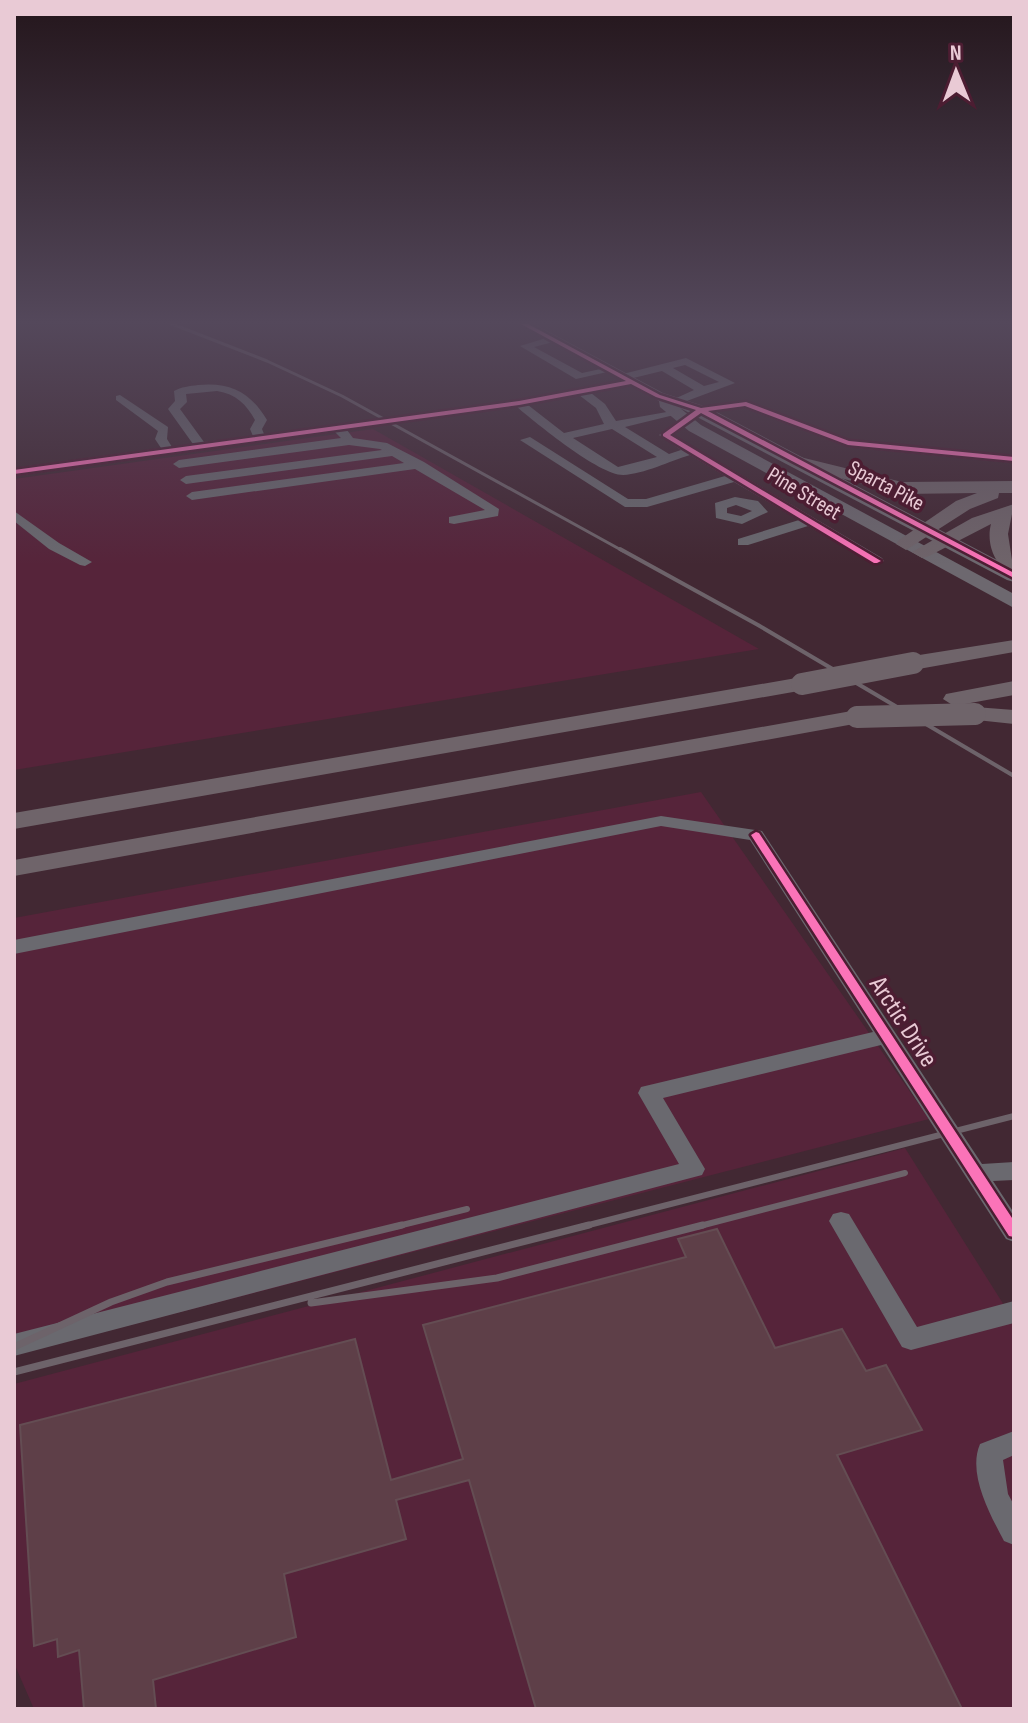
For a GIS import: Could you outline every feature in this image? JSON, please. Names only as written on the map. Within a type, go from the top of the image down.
[{"type":"highway","points":[[796,461],[902,488],[1014,488]]},
{"type":"highway","points":[[914,548],[928,530],[963,505],[1014,488]]},
{"type":"highway","points":[[914,548],[947,539],[1011,511]]},
{"type":"highway","points":[[1011,511],[998,531],[1003,557],[1014,567]]},
{"type":"highway","points":[[14,821],[1014,646]]},
{"type":"highway","points":[[14,868],[1014,688]]},
{"type":"highway","points":[[857,717],[975,714],[1014,717]]},
{"type":"main road","name":"Sparta Pike","points":[[669,404],[914,548],[1014,602]]},
{"type":"main road","name":"Sparta Pike","points":[[679,412],[701,410],[1014,576]]},
{"type":"street","points":[[129,404],[164,430],[161,439],[168,450]]},
{"type":"street","points":[[179,404],[174,409],[200,445]]},
{"type":"street","points":[[249,404],[261,420],[256,429],[259,437]]},
{"type":"street","points":[[14,472],[508,404]]},
{"type":"street","points":[[521,404],[562,437],[615,470],[625,471],[691,451]]},
{"type":"street","points":[[599,404],[613,425],[667,458]]},
{"type":"street","points":[[562,437],[679,412],[687,404]]},
{"type":"street","points":[[701,410],[725,404]]},
{"type":"street","points":[[737,404],[751,405],[815,434],[848,443],[1014,459]]},
{"type":"street","name":"Pine Street","points":[[679,412],[665,435],[877,561]]},
{"type":"street","points":[[282,434],[278,424],[309,420]]},
{"type":"street","points":[[337,426],[349,441]]},
{"type":"street","points":[[526,440],[625,503],[658,501],[736,477]]},
{"type":"street","points":[[179,464],[349,441],[383,446],[420,465],[492,509],[493,513],[454,520]]},
{"type":"street","points":[[14,460],[114,446],[119,457]]},
{"type":"street","points":[[186,480],[398,452]]},
{"type":"street","points":[[192,496],[420,465]]},
{"type":"street","points":[[753,504],[772,498]]},
{"type":"street","points":[[14,515],[54,546],[85,562]]},
{"type":"street","points":[[743,542],[810,521]]},
{"type":"street","name":"Arctic Drive","points":[[14,947],[661,821],[756,835],[1014,1232]]},
{"type":"street","points":[[14,1345],[694,1169],[649,1093],[886,1036]]},
{"type":"street","points":[[975,1173],[1014,1171]]},
{"type":"street","points":[[841,1221],[911,1339],[1014,1312]]},
{"type":"street","points":[[1014,1443],[989,1453],[995,1497],[1014,1532]]},
{"type":"shaded area","points":[[373,429],[759,649],[14,770],[14,479]]},
{"type":"shaded area","points":[[701,792],[929,1119],[14,1355],[14,918]]},
{"type":"shaded area","points":[[905,1148],[1014,1321],[1014,1709],[34,1709],[14,1663],[14,1384]]},
{"type":"building","points":[[717,1229],[775,1348],[842,1329],[866,1371],[886,1365],[922,1430],[837,1455],[962,1709],[536,1709],[469,1480],[396,1500],[406,1539],[284,1574],[296,1637],[153,1680],[156,1709],[84,1709],[79,1650],[58,1657],[57,1639],[34,1646],[20,1425],[355,1339],[391,1480],[463,1459],[423,1325],[686,1257],[678,1239]]},
{"type":"railway","points":[[357,404],[623,551]]},
{"type":"railway","points":[[620,549],[758,625],[1014,776]]},
{"type":"railway","points":[[581,1227],[1014,1116]]},
{"type":"railway","points":[[696,1227],[905,1173]]},
{"type":"railway","points":[[394,1227],[467,1209]]},
{"type":"railway","points":[[14,1347],[111,1302],[167,1282],[402,1225]]},
{"type":"railway","points":[[14,1372],[589,1225]]},
{"type":"railway","points":[[311,1303],[497,1278],[703,1225]]},
{"type":"cycle path","points":[[14,472],[509,404]]},
{"type":"cycle path","points":[[684,404],[701,410],[1014,576]]},
{"type":"cycle path","points":[[743,404],[701,410],[665,435],[877,561]]},
{"type":"cycle path","points":[[747,404],[848,443],[1014,459]]},
{"type":"cycle path","points":[[756,835],[1014,1232]]}]
